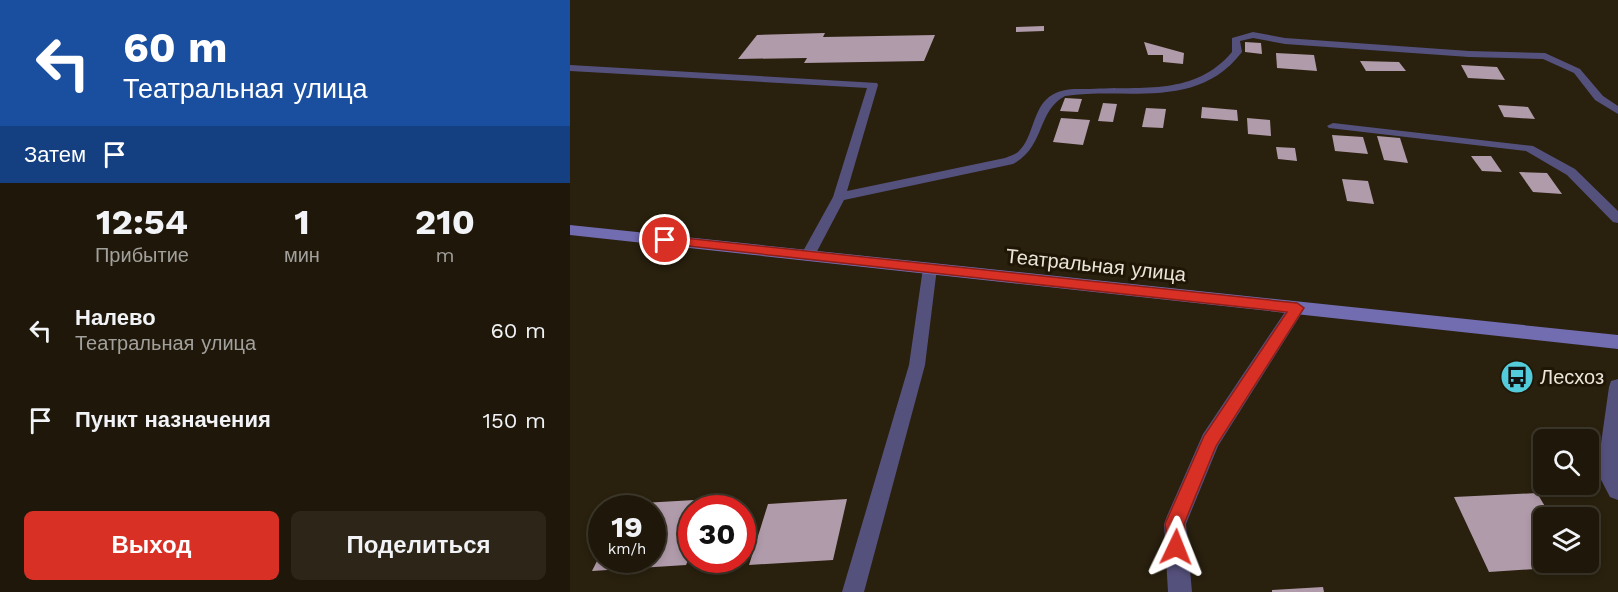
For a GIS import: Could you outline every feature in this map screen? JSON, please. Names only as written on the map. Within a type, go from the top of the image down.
[{"type":"main road","name":"Театральная улица","points":[[570,231],[1618,342]]},
{"type":"street","points":[[1180,592],[1174,524],[1210,441],[1297,308]]},
{"type":"street","points":[[1618,387],[1607,472],[1618,490]]},
{"type":"lane","points":[[839,197],[1009,161],[1023,153],[1050,102],[1060,94],[1108,90],[1168,90],[1200,81],[1228,66],[1237,52],[1235,40],[1254,35],[1319,44],[1469,54],[1545,56],[1577,71],[1599,98],[1618,111]]},
{"type":"lane","points":[[570,68],[873,85],[839,197],[808,255]]},
{"type":"lane","points":[[1334,126],[1528,148],[1571,172],[1618,219]]},
{"type":"lane","points":[[853,592],[917,365],[930,268]]},
{"type":"building","points":[[1044,26],[1044,31],[1016,32],[1016,27]]},
{"type":"building","points":[[825,33],[823,37],[935,35],[924,61],[804,63],[807,58],[738,59],[757,35]]},
{"type":"building","points":[[1144,42],[1184,53],[1183,64],[1163,62],[1163,55],[1148,55]]},
{"type":"building","points":[[1245,42],[1261,43],[1262,54],[1245,52]]},
{"type":"building","points":[[1276,53],[1314,55],[1317,71],[1277,68]]},
{"type":"building","points":[[1360,61],[1399,62],[1406,71],[1366,71]]},
{"type":"building","points":[[1461,65],[1497,67],[1505,80],[1468,78]]},
{"type":"building","points":[[1065,98],[1082,99],[1078,112],[1060,111]]},
{"type":"building","points":[[1103,103],[1117,104],[1113,122],[1098,121]]},
{"type":"building","points":[[1498,105],[1528,107],[1535,119],[1504,117]]},
{"type":"building","points":[[1202,107],[1237,110],[1238,121],[1201,118]]},
{"type":"building","points":[[1146,108],[1166,109],[1163,128],[1142,127]]},
{"type":"building","points":[[1061,118],[1090,120],[1083,145],[1053,142]]},
{"type":"building","points":[[1247,118],[1270,120],[1271,136],[1248,134]]},
{"type":"building","points":[[1332,135],[1363,137],[1368,154],[1335,151]]},
{"type":"building","points":[[1377,136],[1400,138],[1408,163],[1384,160]]},
{"type":"building","points":[[1276,147],[1295,148],[1297,161],[1278,159]]},
{"type":"building","points":[[1471,156],[1491,156],[1502,172],[1482,171]]},
{"type":"building","points":[[1519,172],[1547,173],[1562,194],[1533,192]]},
{"type":"building","points":[[1342,179],[1368,181],[1374,204],[1347,201]]},
{"type":"building","points":[[1533,493],[1538,495],[1545,507],[1533,507],[1533,569],[1489,572],[1454,497]]},
{"type":"building","points":[[847,499],[833,560],[756,565],[756,543],[768,504]]},
{"type":"building","points":[[678,501],[678,566],[666,566],[666,502]]},
{"type":"building","points":[[1323,587],[1324,592],[1272,592],[1272,590]]},
{"type":"place","name":"Лесхоз","points":[[1517,377]]},
{"type":"route","points":[[665,240],[1297,308],[1210,441],[1174,524],[1176,547]]}]
